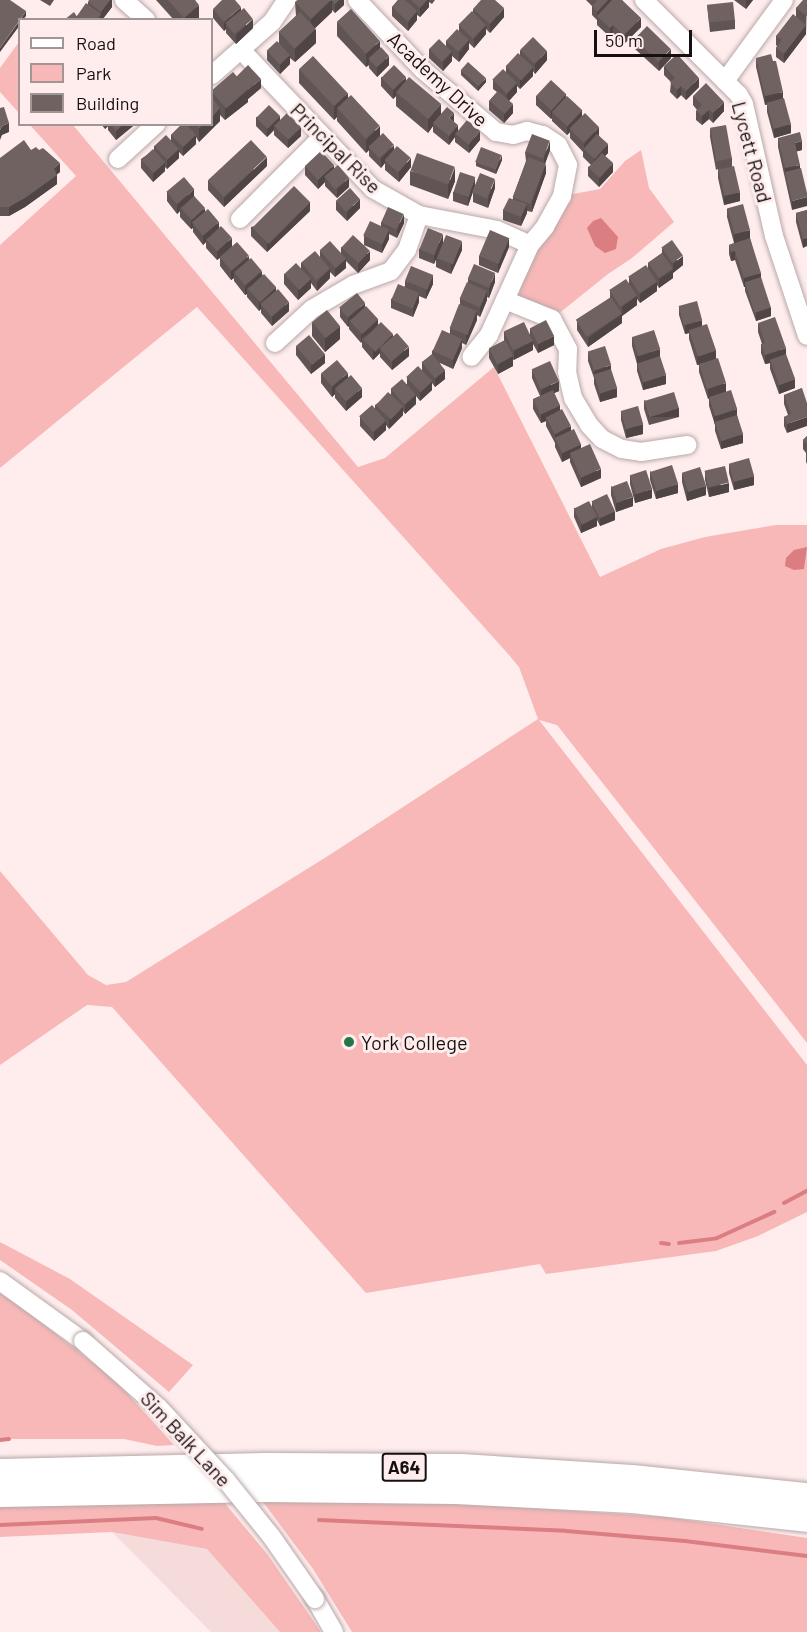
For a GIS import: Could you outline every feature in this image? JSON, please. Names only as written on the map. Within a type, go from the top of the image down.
[{"type":"highway","name":"A64","points":[[0,1472],[266,1466],[461,1467],[632,1478],[807,1496]]},
{"type":"highway","name":"A64","points":[[0,1494],[265,1489],[456,1491],[633,1500],[807,1519]]},
{"type":"street","points":[[124,0],[144,18]]},
{"type":"street","points":[[213,74],[242,51],[277,17],[288,0]]},
{"type":"street","name":"Academy Drive","points":[[357,0],[423,70],[496,132],[513,135],[527,131],[543,135],[558,145],[568,165],[562,196],[545,227],[530,245]]},
{"type":"street","name":"Lycett Road","points":[[644,0],[725,81],[744,104],[774,236],[807,336]]},
{"type":"street","points":[[725,81],[784,0]]},
{"type":"street","name":"Principal Rise","points":[[242,51],[373,189],[419,215],[497,230],[530,245]]},
{"type":"street","points":[[118,159],[154,126]]},
{"type":"street","points":[[240,219],[322,137]]},
{"type":"street","points":[[275,343],[312,309],[353,285],[391,271],[407,250],[419,215]]},
{"type":"street","points":[[471,357],[489,335],[530,245]]},
{"type":"street","points":[[505,300],[552,318],[568,349],[567,372],[573,398],[589,425],[602,439],[622,449],[640,452],[667,450],[687,445]]},
{"type":"street","name":"Sim Balk Lane","points":[[0,1281],[83,1341],[159,1408],[225,1479],[271,1536],[315,1599],[334,1632]]},
{"type":"shaded area","points":[[601,218],[618,237],[616,249],[605,253],[595,246],[587,228],[593,221]]},
{"type":"shaded area","points":[[807,547],[804,569],[794,570],[785,566],[786,558],[794,550]]},
{"type":"shaded area","points":[[112,1532],[208,1549],[280,1632],[211,1632]]},
{"type":"green space","points":[[18,43],[18,112],[0,92],[0,68]]},
{"type":"green space","points":[[31,126],[74,126],[358,467],[385,458],[494,367],[600,577],[661,549],[705,537],[776,525],[807,525],[807,1043],[557,725],[539,720],[807,1065],[807,1189],[780,1207],[807,1191],[807,1212],[758,1236],[716,1251],[546,1274],[540,1264],[366,1293],[112,1007],[87,1005],[0,1065],[0,871],[88,975],[106,985],[126,982],[331,854],[538,719],[519,667],[197,307],[0,468],[0,245],[76,176]]},
{"type":"green space","points":[[641,150],[649,188],[674,222],[632,258],[608,274],[552,319],[517,304],[530,245],[562,196],[600,189],[625,161]]},
{"type":"green space","points":[[0,1242],[70,1279],[193,1365],[169,1392],[72,1310],[0,1260]]},
{"type":"green space","points":[[0,1293],[19,1305],[116,1381],[174,1445],[157,1446],[124,1439],[0,1439]]},
{"type":"green space","points":[[223,1501],[268,1555],[321,1632],[280,1632],[207,1549],[112,1532],[0,1537],[0,1506]]},
{"type":"green space","points":[[263,1502],[438,1502],[666,1517],[807,1538],[807,1632],[352,1632],[313,1569]]},
{"type":"building","points":[[0,0],[10,0],[26,11],[21,18],[18,18],[18,22],[0,48]]},
{"type":"building","points":[[89,0],[110,0],[101,12],[88,2]]},
{"type":"building","points":[[168,0],[195,0],[199,5],[184,18]]},
{"type":"building","points":[[222,0],[235,0],[241,7],[224,22],[213,9]]},
{"type":"building","points":[[298,0],[331,0],[311,19],[295,2]]},
{"type":"building","points":[[398,0],[405,0],[417,11],[408,22],[392,7]]},
{"type":"building","points":[[411,0],[427,0],[420,8]]},
{"type":"building","points":[[481,0],[495,0],[504,8],[490,24],[473,9]]},
{"type":"building","points":[[596,0],[608,0],[597,12],[592,6]]},
{"type":"building","points":[[612,0],[622,0],[641,18],[624,35],[613,25],[610,28],[597,16]]},
{"type":"building","points":[[803,0],[807,0],[807,16],[796,8]]},
{"type":"building","points":[[733,2],[735,20],[709,23],[707,5]]},
{"type":"building","points":[[86,3],[101,14],[98,18],[79,18],[77,16]]},
{"type":"building","points":[[244,8],[253,19],[234,34],[225,23]]},
{"type":"building","points":[[351,9],[380,41],[366,54],[337,22]]},
{"type":"building","points":[[472,11],[486,25],[473,39],[459,24]]},
{"type":"building","points":[[74,12],[78,18],[66,18]]},
{"type":"building","points":[[300,12],[316,29],[294,49],[279,32]]},
{"type":"building","points":[[793,14],[806,25],[784,54],[776,48],[782,40],[776,36]]},
{"type":"building","points":[[647,26],[671,49],[658,62],[634,39]]},
{"type":"building","points":[[457,29],[469,40],[458,52],[446,41]]},
{"type":"building","points":[[533,37],[547,51],[534,64],[520,50]]},
{"type":"building","points":[[439,39],[452,52],[442,62],[429,49]]},
{"type":"building","points":[[277,41],[290,55],[280,64],[267,51]]},
{"type":"building","points":[[381,47],[389,56],[376,67],[368,58]]},
{"type":"building","points":[[518,53],[533,67],[521,80],[506,66]]},
{"type":"building","points":[[677,54],[699,78],[686,91],[681,86],[677,90],[670,82],[675,78],[664,66]]},
{"type":"building","points":[[771,54],[773,61],[776,61],[783,92],[765,96],[756,58]]},
{"type":"building","points":[[313,56],[348,93],[334,106],[299,69]]},
{"type":"building","points":[[468,62],[486,78],[478,86],[461,70]]},
{"type":"building","points":[[248,65],[261,79],[248,90],[237,76]]},
{"type":"building","points":[[394,65],[406,77],[393,90],[381,78]]},
{"type":"building","points":[[503,69],[517,83],[507,94],[492,80]]},
{"type":"building","points":[[233,72],[248,89],[226,108],[213,93],[213,89]]},
{"type":"building","points":[[409,77],[441,104],[428,119],[396,92]]},
{"type":"building","points":[[551,80],[566,94],[551,110],[536,96]]},
{"type":"building","points":[[706,83],[724,102],[713,113],[709,110],[702,116],[696,111],[702,105],[693,96]]},
{"type":"building","points":[[498,91],[513,104],[505,114],[489,101]]},
{"type":"building","points":[[351,95],[380,126],[366,139],[337,108]]},
{"type":"building","points":[[567,96],[582,110],[567,126],[552,112]]},
{"type":"building","points":[[784,98],[791,124],[774,129],[767,103]]},
{"type":"building","points":[[213,99],[220,108],[213,116]]},
{"type":"building","points":[[269,105],[280,116],[268,129],[256,118]]},
{"type":"building","points":[[4,107],[9,123],[2,126],[0,130],[0,108]]},
{"type":"building","points":[[447,107],[454,113],[449,118],[458,125],[449,136],[433,123]]},
{"type":"building","points":[[287,113],[301,127],[288,140],[274,126]]},
{"type":"building","points":[[585,113],[599,127],[584,143],[569,129]]},
{"type":"building","points":[[467,120],[480,131],[468,145],[455,134]]},
{"type":"building","points":[[726,125],[732,158],[716,161],[710,128]]},
{"type":"building","points":[[180,126],[188,126],[196,135],[183,147],[171,135]]},
{"type":"building","points":[[800,132],[802,141],[795,143],[800,165],[785,168],[778,138]]},
{"type":"building","points":[[383,133],[394,145],[379,158],[368,147]]},
{"type":"building","points":[[532,134],[550,141],[543,159],[525,152]]},
{"type":"building","points":[[597,134],[608,144],[595,159],[584,149]]},
{"type":"building","points":[[166,135],[179,149],[167,160],[154,146]]},
{"type":"building","points":[[24,140],[31,150],[36,147],[39,150],[43,148],[60,163],[54,168],[57,175],[9,207],[0,207],[0,158]]},
{"type":"building","points":[[251,140],[267,157],[224,197],[208,180]]},
{"type":"building","points":[[397,146],[411,158],[398,172],[385,160]]},
{"type":"building","points":[[481,147],[502,155],[496,170],[475,162]]},
{"type":"building","points":[[153,149],[165,162],[154,173],[141,160]]},
{"type":"building","points":[[321,151],[334,165],[318,180],[305,166]]},
{"type":"building","points":[[417,153],[455,167],[448,185],[411,171]]},
{"type":"building","points":[[602,153],[613,163],[600,178],[589,168]]},
{"type":"building","points":[[528,157],[546,164],[530,204],[513,197]]},
{"type":"building","points":[[338,165],[349,178],[335,190],[324,177]]},
{"type":"building","points":[[734,166],[740,192],[724,196],[718,170]]},
{"type":"building","points":[[801,168],[807,197],[792,201],[785,172]]},
{"type":"building","points":[[460,172],[475,177],[469,197],[454,192]]},
{"type":"building","points":[[480,173],[495,179],[487,198],[472,192]]},
{"type":"building","points":[[184,177],[194,189],[177,204],[166,192]]},
{"type":"building","points":[[294,186],[310,202],[269,244],[252,228]]},
{"type":"building","points":[[350,188],[360,199],[346,212],[336,201]]},
{"type":"building","points":[[194,196],[205,208],[192,220],[181,208]]},
{"type":"building","points":[[509,198],[527,204],[521,217],[503,210]]},
{"type":"building","points":[[743,204],[750,230],[735,234],[728,208]]},
{"type":"building","points":[[388,207],[404,214],[397,229],[381,223]]},
{"type":"building","points":[[208,209],[219,222],[203,236],[192,222]]},
{"type":"building","points":[[807,210],[807,237],[803,239],[796,213]]},
{"type":"building","points":[[370,221],[389,230],[382,244],[363,236]]},
{"type":"building","points":[[221,226],[232,238],[217,251],[206,240]]},
{"type":"building","points":[[428,228],[443,234],[434,255],[419,249]]},
{"type":"building","points":[[490,230],[509,238],[498,264],[479,256]]},
{"type":"building","points":[[353,235],[370,251],[358,263],[341,247]]},
{"type":"building","points":[[446,235],[462,241],[453,264],[437,258]]},
{"type":"building","points":[[750,238],[761,273],[744,278],[735,251],[731,252],[729,245]]},
{"type":"building","points":[[672,240],[683,256],[672,263],[661,247]]},
{"type":"building","points":[[330,241],[346,259],[336,268],[320,250]]},
{"type":"building","points":[[237,242],[249,256],[231,271],[220,257]]},
{"type":"building","points":[[315,251],[330,269],[316,280],[301,263]]},
{"type":"building","points":[[662,253],[673,269],[659,278],[648,263]]},
{"type":"building","points":[[251,258],[262,271],[245,285],[234,272]]},
{"type":"building","points":[[296,263],[311,279],[299,290],[284,274]]},
{"type":"building","points":[[474,264],[495,273],[489,288],[468,279]]},
{"type":"building","points":[[646,265],[657,282],[639,293],[628,276]]},
{"type":"building","points":[[411,266],[433,275],[427,290],[405,281]]},
{"type":"building","points":[[264,274],[276,287],[260,302],[248,289]]},
{"type":"building","points":[[761,277],[771,307],[755,313],[745,282]]},
{"type":"building","points":[[626,279],[637,296],[620,307],[609,290]]},
{"type":"building","points":[[467,282],[487,291],[480,307],[460,298]]},
{"type":"building","points":[[398,284],[419,293],[413,309],[391,300]]},
{"type":"building","points":[[278,289],[289,302],[271,317],[260,304]]},
{"type":"building","points":[[357,293],[365,303],[347,318],[339,307]]},
{"type":"building","points":[[611,297],[622,314],[587,337],[576,320]]},
{"type":"building","points":[[697,301],[702,320],[684,325],[679,306]]},
{"type":"building","points":[[459,304],[477,311],[467,335],[450,328]]},
{"type":"building","points":[[366,306],[378,319],[362,334],[350,321]]},
{"type":"building","points":[[327,310],[340,326],[325,338],[312,322]]},
{"type":"building","points":[[775,317],[786,348],[765,355],[761,344],[765,343],[758,323]]},
{"type":"building","points":[[546,320],[554,336],[538,344],[530,328]]},
{"type":"building","points":[[381,322],[393,334],[375,352],[363,340]]},
{"type":"building","points":[[524,322],[533,341],[513,350],[504,331]]},
{"type":"building","points":[[707,324],[716,350],[698,357],[689,330]]},
{"type":"building","points":[[442,330],[462,339],[453,360],[433,351]]},
{"type":"building","points":[[654,330],[660,349],[638,356],[632,337]]},
{"type":"building","points":[[397,333],[409,347],[391,362],[380,348]]},
{"type":"building","points":[[309,335],[325,354],[312,365],[296,346]]},
{"type":"building","points":[[505,340],[513,356],[497,364],[489,348]]},
{"type":"building","points":[[605,346],[611,365],[594,371],[588,352]]},
{"type":"building","points":[[432,354],[445,370],[435,379],[422,362]]},
{"type":"building","points":[[786,354],[795,379],[779,385],[770,360]]},
{"type":"building","points":[[660,356],[666,375],[643,382],[637,363]]},
{"type":"building","points":[[718,358],[726,383],[707,389],[699,364]]},
{"type":"building","points":[[337,360],[348,373],[332,387],[321,373]]},
{"type":"building","points":[[550,361],[559,381],[541,389],[532,369]]},
{"type":"building","points":[[418,366],[432,381],[421,392],[406,377]]},
{"type":"building","points":[[611,369],[617,388],[600,394],[594,375]]},
{"type":"building","points":[[351,375],[362,388],[346,402],[335,388]]},
{"type":"building","points":[[402,379],[416,395],[404,405],[391,389]]},
{"type":"building","points":[[802,388],[807,403],[807,417],[787,424],[784,417],[791,414],[784,395]]},
{"type":"building","points":[[553,390],[560,405],[540,415],[533,399]]},
{"type":"building","points":[[731,390],[737,409],[715,416],[709,397]]},
{"type":"building","points":[[388,392],[403,406],[391,419],[376,405]]},
{"type":"building","points":[[674,392],[679,408],[649,417],[644,401]]},
{"type":"building","points":[[372,405],[386,421],[373,432],[359,416]]},
{"type":"building","points":[[638,406],[643,424],[626,429],[621,411]]},
{"type":"building","points":[[562,409],[571,426],[555,434],[546,417]]},
{"type":"building","points":[[737,415],[743,434],[721,441],[715,422]]},
{"type":"building","points":[[574,429],[581,444],[562,453],[555,438]]},
{"type":"building","points":[[590,444],[601,469],[581,478],[570,453]]},
{"type":"building","points":[[749,458],[754,476],[734,482],[729,464]]},
{"type":"building","points":[[672,465],[678,484],[656,491],[650,472]]},
{"type":"building","points":[[725,466],[729,483],[708,487],[705,471]]},
{"type":"building","points":[[700,467],[706,486],[688,492],[682,473]]},
{"type":"building","points":[[646,470],[652,489],[636,494],[630,475]]},
{"type":"building","points":[[627,481],[633,497],[617,503],[611,487]]},
{"type":"building","points":[[607,494],[615,511],[600,518],[592,501]]},
{"type":"building","points":[[589,501],[597,517],[582,525],[574,509]]},
{"type":"waterway","points":[[784,1203],[807,1191]]},
{"type":"waterway","points":[[679,1243],[717,1238],[774,1212]]},
{"type":"waterway","points":[[661,1243],[669,1244]]},
{"type":"waterway","points":[[0,1440],[9,1439]]},
{"type":"waterway","points":[[0,1525],[156,1518],[202,1529]]},
{"type":"waterway","points":[[319,1520],[566,1531],[685,1541],[807,1556]]},
{"type":"place","name":"York College","points":[[349,1042]]}]
